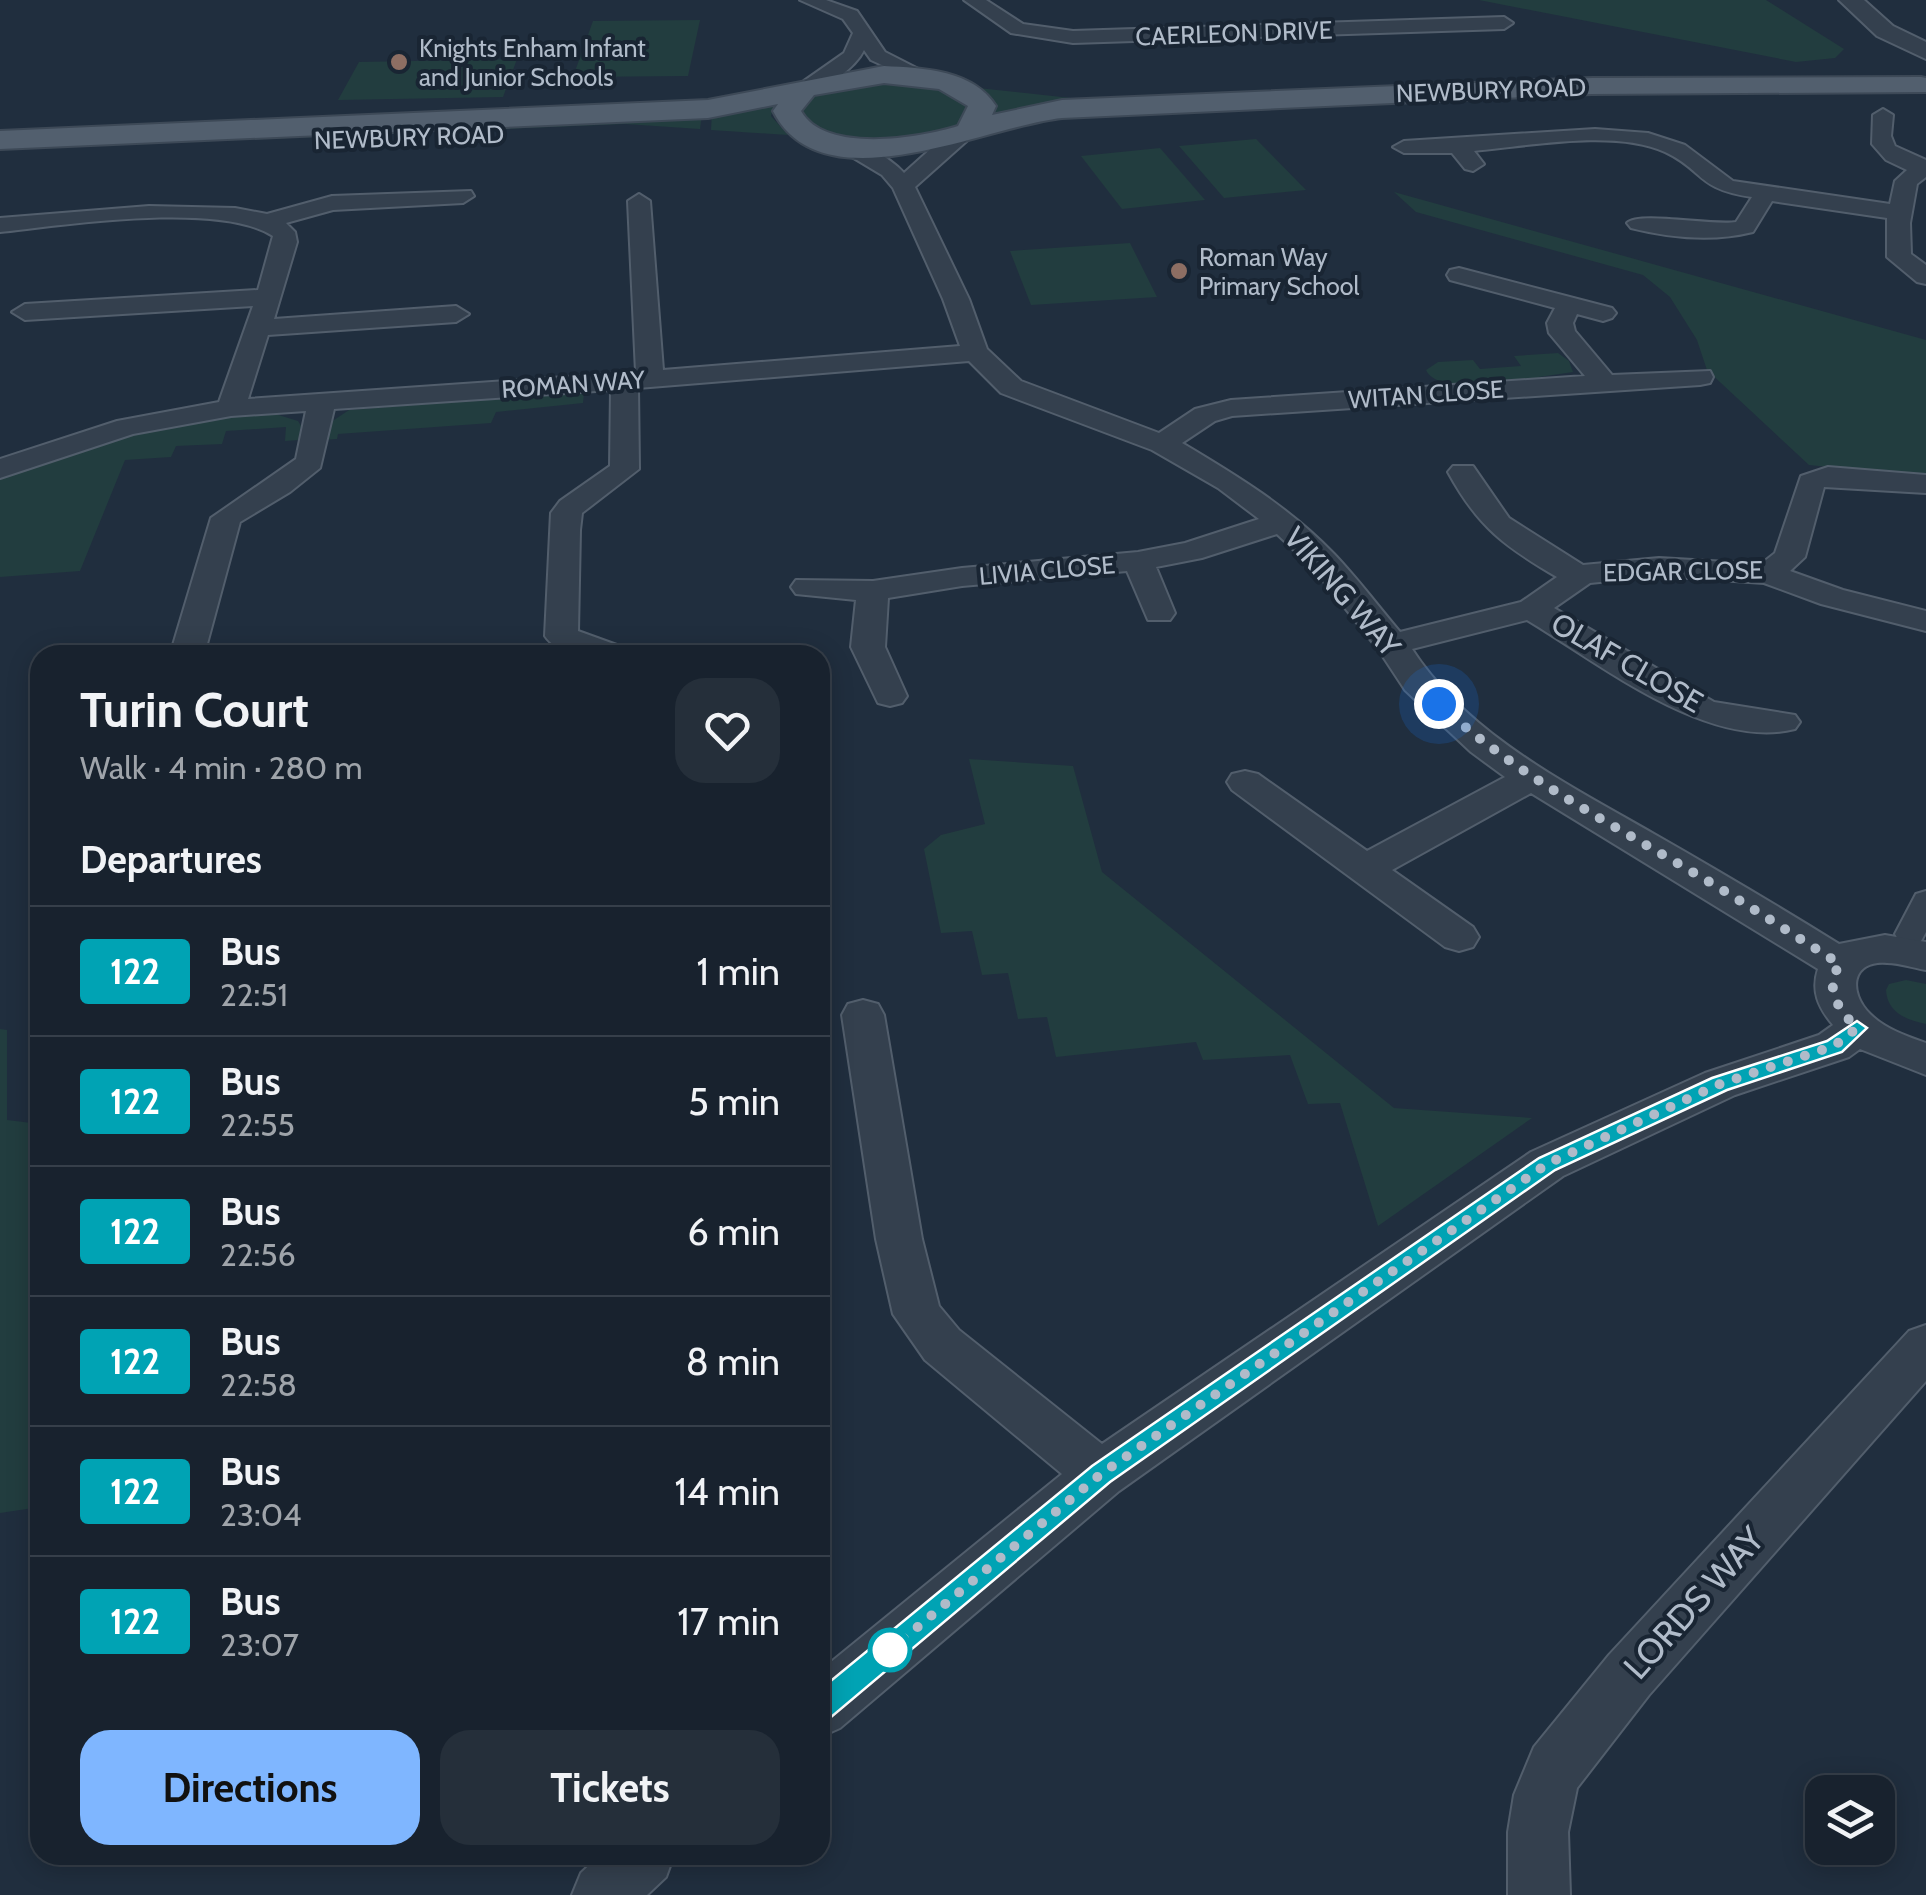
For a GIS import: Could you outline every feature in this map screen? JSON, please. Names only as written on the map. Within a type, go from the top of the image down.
[{"type":"main road","name":"NEWBURY ROAD","points":[[1747,84],[1837,74],[1878,50],[1926,53]]},
{"type":"main road","points":[[1878,50],[1890,78],[1924,85]]},
{"type":"main road","name":"NEWBURY ROAD","points":[[0,140],[708,109],[871,75],[1009,88],[1234,101]]},
{"type":"main road","points":[[933,79],[967,90],[980,100],[982,113],[967,131]]},
{"type":"main road","name":"NEWBURY ROAD","points":[[831,143],[900,146],[1042,111],[1592,86],[1924,85]]},
{"type":"main road","points":[[808,86],[790,104],[788,116],[798,130],[831,143]]},
{"type":"main road","name":"NEWBURY ROAD","points":[[0,154],[553,131],[652,130],[736,135]]},
{"type":"main road","points":[[769,137],[831,143]]},
{"type":"street","name":"CAERLEON DRIVE","points":[[973,0],[1008,25],[1055,36],[1504,23]]},
{"type":"street","points":[[1850,0],[1878,50]]},
{"type":"street","points":[[818,1],[850,15],[884,61],[933,79]]},
{"type":"street","points":[[1224,13],[1234,33]]},
{"type":"street","points":[[808,86],[852,56],[863,32]]},
{"type":"street","points":[[1883,114],[1879,138],[1884,149],[1924,168],[1906,182],[1896,242],[1898,256],[1926,276]]},
{"type":"street","points":[[904,187],[967,131]]},
{"type":"street","points":[[1404,147],[1466,155],[1586,138],[1651,142],[1679,151],[1710,180],[1765,194],[1901,213]]},
{"type":"street","points":[[831,143],[890,170],[904,187],[931,252],[956,298],[975,352]]},
{"type":"street","points":[[1638,223],[1699,232],[1733,230],[1744,226],[1765,194]]},
{"type":"street","points":[[269,221],[332,203],[463,196]]},
{"type":"street","points":[[585,645],[561,636],[566,513],[624,469],[638,379],[639,201]]},
{"type":"street","points":[[0,225],[216,212],[269,221],[282,229],[286,238],[269,298],[231,408]]},
{"type":"street","points":[[1460,275],[1603,313]]},
{"type":"street","points":[[25,312],[269,298]]},
{"type":"street","points":[[1570,304],[1560,323],[1562,333],[1605,383]]},
{"type":"street","points":[[257,328],[456,314]]},
{"type":"street","name":"ROMAN WAY","points":[[4,462],[126,427],[231,408],[891,362],[975,352]]},
{"type":"street","name":"VIKING WAY","points":[[975,352],[1011,386],[1029,396],[1162,444],[1228,482],[1282,522],[1323,560],[1392,644],[1417,684],[1483,744],[1531,778],[1748,905],[1840,964]]},
{"type":"street","name":"WITAN CLOSE","points":[[1162,444],[1206,414],[1231,408],[1700,378]]},
{"type":"street","points":[[190,645],[226,518],[280,486],[310,462],[321,402]]},
{"type":"street","points":[[1463,472],[1490,520],[1511,540],[1578,576]]},
{"type":"street","name":"EDGAR CLOSE","points":[[1392,644],[1532,609],[1578,576],[1659,567],[1768,574],[1790,557],[1811,482],[1828,476],[1926,484]]},
{"type":"street","name":"LIVIA CLOSE","points":[[807,587],[873,591],[962,577],[1138,562],[1191,551],[1282,522]]},
{"type":"street","points":[[1138,562],[1159,613]]},
{"type":"street","points":[[1768,574],[1832,597],[1926,621]]},
{"type":"street","points":[[873,591],[868,647],[890,696]]},
{"type":"street","name":"OLAF CLOSE","points":[[1532,609],[1702,710],[1734,718],[1783,722]]},
{"type":"street","points":[[1364,869],[1531,778]]},
{"type":"street","points":[[1245,782],[1459,936]]},
{"type":"street","points":[[1926,900],[1918,945],[1848,957],[1840,964],[1832,983],[1833,994],[1857,1028],[1890,1048],[1926,1059]]},
{"type":"street","points":[[863,1015],[899,1240],[917,1314],[942,1345],[1101,1474]]},
{"type":"street","points":[[830,1700],[1101,1474],[1547,1164],[1720,1084],[1834,1046],[1857,1028]]},
{"type":"street","name":"LORDS WAY","points":[[1539,1895],[1538,1832],[1544,1795],[1555,1768],[1628,1675],[1926,1346]]},
{"type":"green space","points":[[1479,0],[1766,0],[1844,49],[1835,58],[1796,62]]},
{"type":"green space","points":[[700,20],[688,76],[573,77],[593,21]]},
{"type":"green space","points":[[517,59],[503,97],[338,100],[359,62]]},
{"type":"green space","points":[[868,80],[940,86],[970,106],[962,123],[954,128],[883,142],[822,134],[795,108],[805,96]]},
{"type":"green space","points":[[978,88],[1098,101],[993,116],[992,101]]},
{"type":"green space","points":[[775,101],[771,116],[788,135],[711,130],[712,111]]},
{"type":"green space","points":[[702,113],[700,129],[625,124],[0,150],[0,145]]},
{"type":"green space","points":[[1256,139],[1306,190],[1224,198],[1179,146]]},
{"type":"green space","points":[[1160,148],[1205,200],[1122,209],[1081,156]]},
{"type":"green space","points":[[1394,192],[1926,340],[1926,477],[1809,465],[1707,370],[1697,340],[1670,297],[1643,275],[1416,212]]},
{"type":"green space","points":[[1130,243],[1157,297],[1031,305],[1010,251]]},
{"type":"green space","points":[[1558,353],[1569,361],[1573,372],[1539,377],[1540,380],[1460,385],[1433,378],[1426,370],[1438,362],[1473,360],[1480,369],[1521,366],[1514,356]]},
{"type":"green space","points":[[584,392],[583,403],[496,412],[491,423],[338,434],[337,439],[321,440],[325,426],[349,410]]},
{"type":"green space","points":[[272,413],[298,421],[299,440],[285,441],[286,427],[226,431],[222,444],[176,446],[171,457],[125,460],[80,571],[0,577],[0,478],[133,435],[202,421]]},
{"type":"green space","points":[[969,759],[1073,766],[1102,872],[1394,1108],[1532,1118],[1378,1226],[1340,1103],[1308,1104],[1290,1055],[1203,1060],[1196,1042],[1056,1057],[1047,1017],[1018,1019],[1008,973],[982,975],[972,931],[941,933],[924,849],[941,835],[985,824]]},
{"type":"green space","points":[[1906,980],[1926,984],[1926,1024],[1905,1017],[1887,998],[1889,984]]},
{"type":"green space","points":[[0,1029],[7,1030],[7,1120],[30,1123],[30,1508],[0,1513]]},
{"type":"bus line","name":"122","points":[[830,1700],[1101,1474],[1547,1164],[1720,1084],[1834,1046],[1857,1028]]},
{"type":"place","name":"Knights Enham Infant and Junior Schools","points":[[399,62]]},
{"type":"place","name":"Roman Way Primary School","points":[[1179,271]]},
{"type":"route","points":[[890,1650],[1101,1474],[1547,1164],[1720,1084],[1834,1046],[1857,1028],[1833,994],[1834,973],[1840,964],[1748,905],[1531,778],[1483,744],[1439,704]]}]
